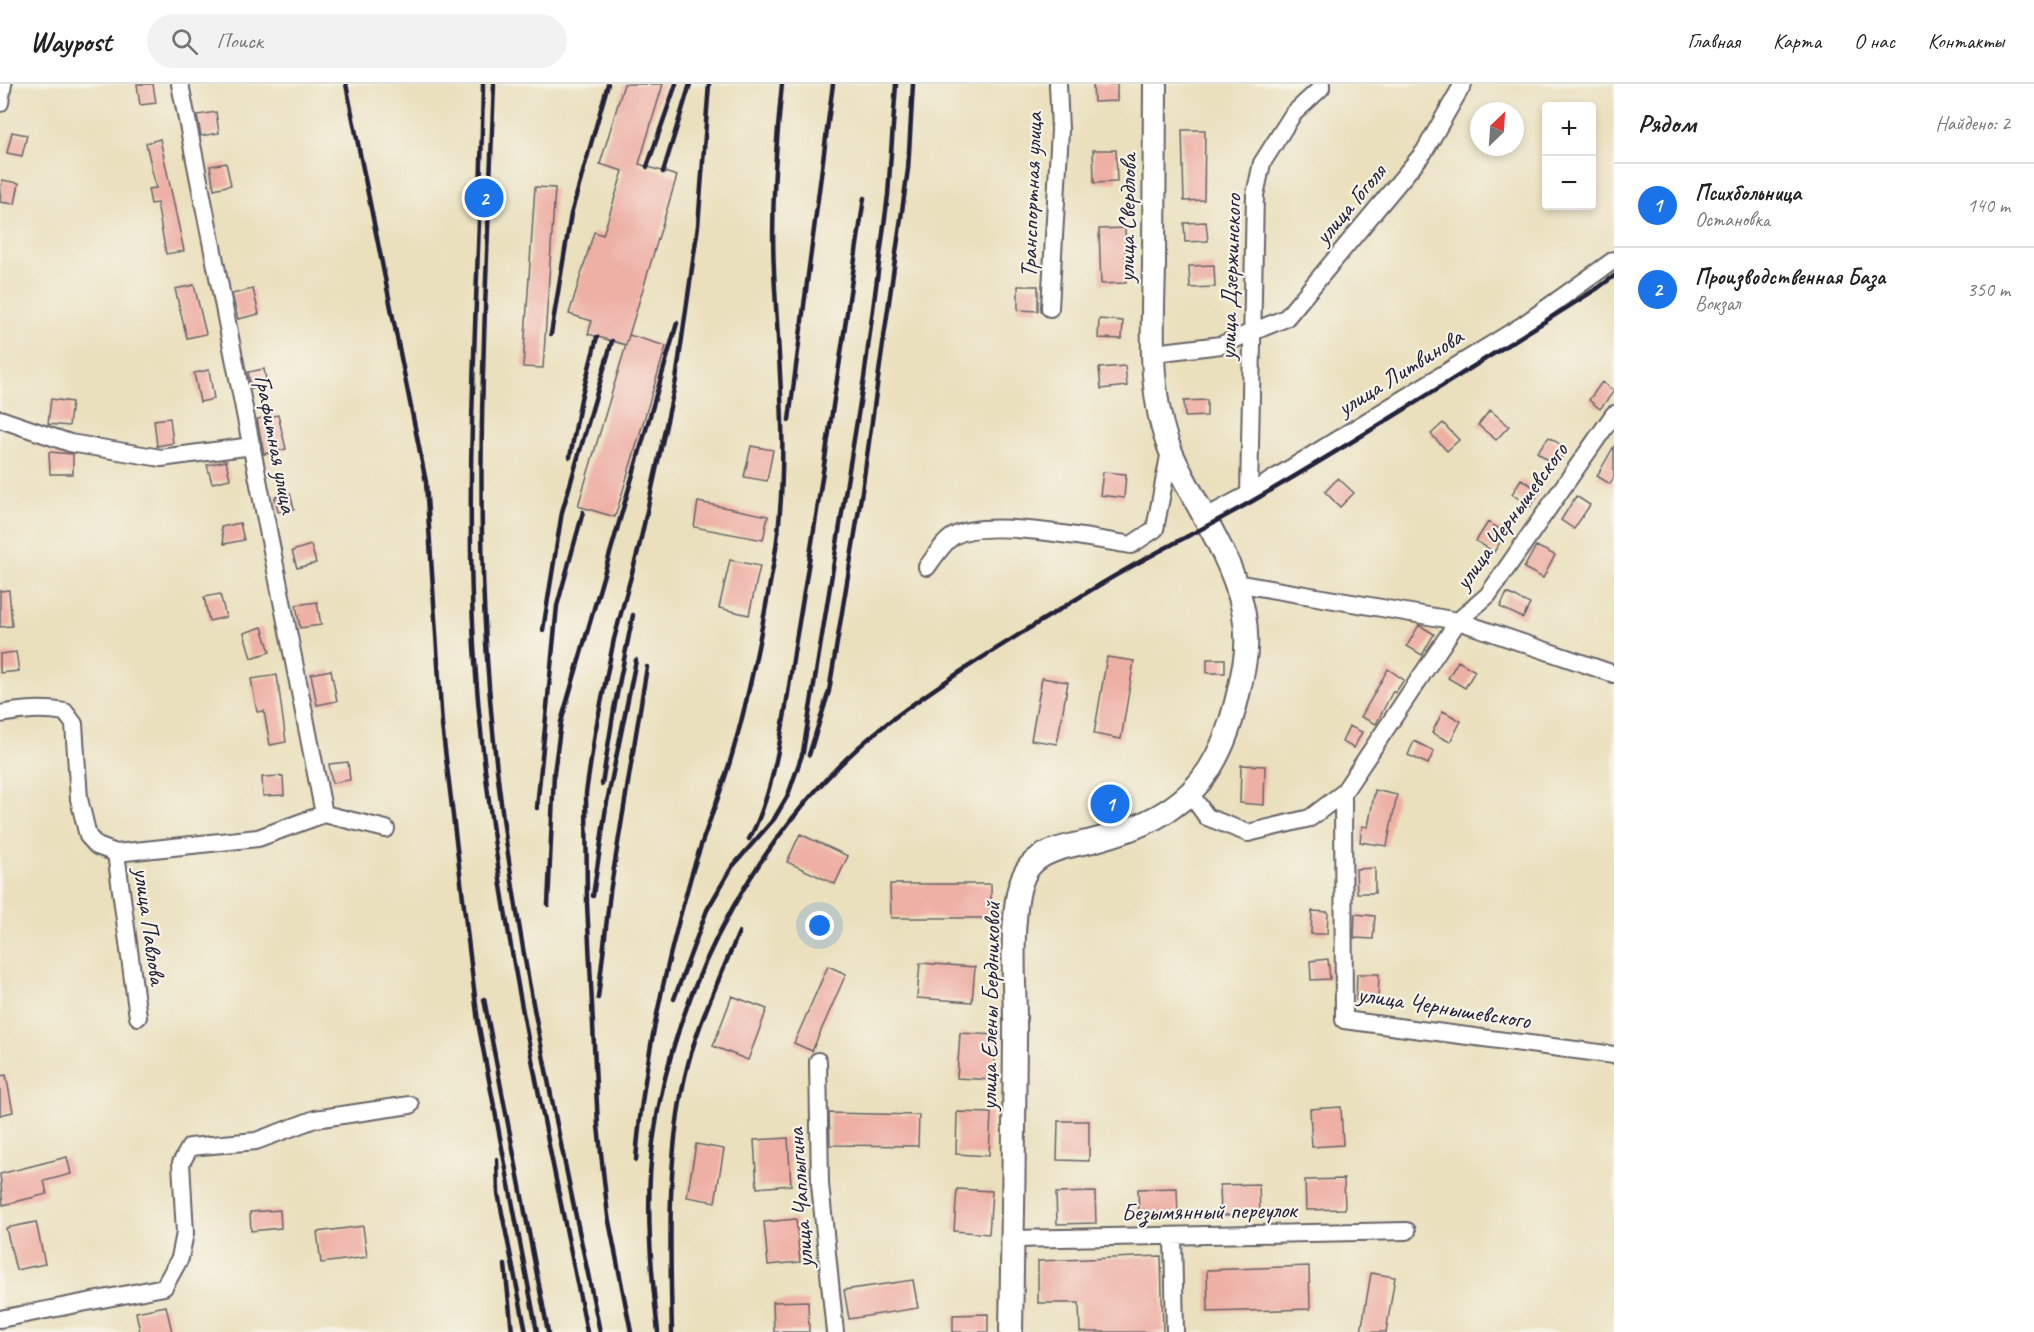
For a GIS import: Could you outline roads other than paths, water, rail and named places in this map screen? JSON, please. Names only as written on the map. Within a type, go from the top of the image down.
[{"type":"street","points":[[0,103],[3,84]]},
{"type":"street","name":"Графитная улица","points":[[180,84],[324,814]]},
{"type":"street","name":"Транспортная улица","points":[[1050,308],[1060,130],[1058,84]]},
{"type":"street","name":"улица Свердлова","points":[[1154,353],[1155,84]]},
{"type":"street","name":"улица Дзержинского","points":[[1249,494],[1255,195],[1262,163],[1293,114],[1321,88],[1321,84]]},
{"type":"street","name":"улица Гоголя","points":[[1154,353],[1221,345],[1286,318],[1424,152],[1463,84]]},
{"type":"street","name":"улица Литвинова","points":[[1206,517],[1249,494],[1523,325],[1614,260]]},
{"type":"street","name":"улица Елены Бердниковой","points":[[1011,1332],[1014,925],[1018,891],[1029,867],[1051,851],[1113,835],[1159,817],[1191,795],[1215,762],[1232,724],[1245,660],[1244,621],[1235,583],[1206,517],[1170,451],[1158,401],[1154,353]]},
{"type":"street","name":"улица Чернышевского","points":[[1191,795],[1207,817],[1248,833],[1310,818],[1343,793],[1458,621],[1488,595],[1614,414]]},
{"type":"street","points":[[0,419],[70,443],[161,458],[252,446]]},
{"type":"street","points":[[927,567],[953,536],[981,529],[1048,532],[1131,545],[1155,529],[1170,451]]},
{"type":"street","points":[[1235,583],[1458,621],[1614,674]]},
{"type":"street","name":"улица Павлова","points":[[0,714],[36,708],[66,712],[74,724],[79,799],[88,836],[97,846],[116,853],[138,1017]]},
{"type":"street","name":"улица Чернышевского","points":[[1343,793],[1344,1020],[1614,1055]]},
{"type":"street","points":[[116,853],[258,838],[324,814],[386,829]]},
{"type":"street","name":"улица Чаплыгина","points":[[818,1061],[820,1184],[834,1332]]},
{"type":"street","points":[[2,1332],[0,1321],[164,1287],[180,1258],[185,1233],[181,1163],[190,1147],[255,1141],[315,1119],[410,1105]]},
{"type":"street","name":"Безымянный переулок","points":[[1012,1239],[1407,1231]]},
{"type":"street","points":[[1173,1236],[1175,1332]]},
{"type":"railway","points":[[346,84],[426,482],[442,725],[478,1022],[537,1332]]},
{"type":"railway","points":[[483,84],[471,506],[474,646],[481,733],[491,819],[519,991],[587,1332]]},
{"type":"railway","points":[[494,84],[481,475],[485,632],[491,710],[499,788],[522,944],[600,1332]]},
{"type":"railway","points":[[551,334],[571,214],[608,84]]},
{"type":"railway","points":[[647,167],[676,84]]},
{"type":"railway","points":[[663,172],[690,84]]},
{"type":"railway","points":[[631,1332],[608,1216],[598,1126],[587,903],[586,793],[595,733],[614,639],[639,547],[676,380],[698,226],[709,84]]},
{"type":"railway","points":[[636,1160],[649,1054],[663,984],[690,880],[725,778],[741,721],[757,653],[779,525],[782,416],[773,224],[782,84]]},
{"type":"railway","points":[[789,420],[833,84]]},
{"type":"railway","points":[[674,999],[707,910],[732,867],[774,819],[788,795],[803,752],[864,378],[888,195],[896,84]]},
{"type":"railway","points":[[809,755],[829,691],[862,491],[908,169],[913,84]]},
{"type":"railway","points":[[749,839],[767,796],[780,743],[864,198]]},
{"type":"railway","points":[[658,1332],[651,1261],[649,1189],[653,1142],[664,1083],[681,1024],[704,966],[732,909],[765,856],[803,806],[844,761],[890,721],[962,671],[1104,582],[1244,506],[1346,446],[1614,276]]},
{"type":"railway","points":[[548,905],[554,773],[561,722],[677,323]]},
{"type":"railway","points":[[570,457],[581,399],[597,337]]},
{"type":"railway","points":[[543,630],[562,512],[612,341]]},
{"type":"railway","points":[[537,808],[557,606],[583,512]]},
{"type":"railway","points":[[602,784],[633,615]]},
{"type":"railway","points":[[593,896],[606,807],[636,660]]},
{"type":"railway","points":[[598,998],[610,892],[647,667]]},
{"type":"railway","points":[[672,1332],[671,1197],[681,1096],[698,1030],[739,932]]},
{"type":"railway","points":[[484,999],[548,1332]]},
{"type":"railway","points":[[497,1159],[498,1193],[526,1332]]},
{"type":"railway","points":[[505,1265],[512,1332]]},
{"type":"place","name":"Производственная База","points":[[484,198]]},
{"type":"place","name":"Психбольница","points":[[1110,804]]}]
